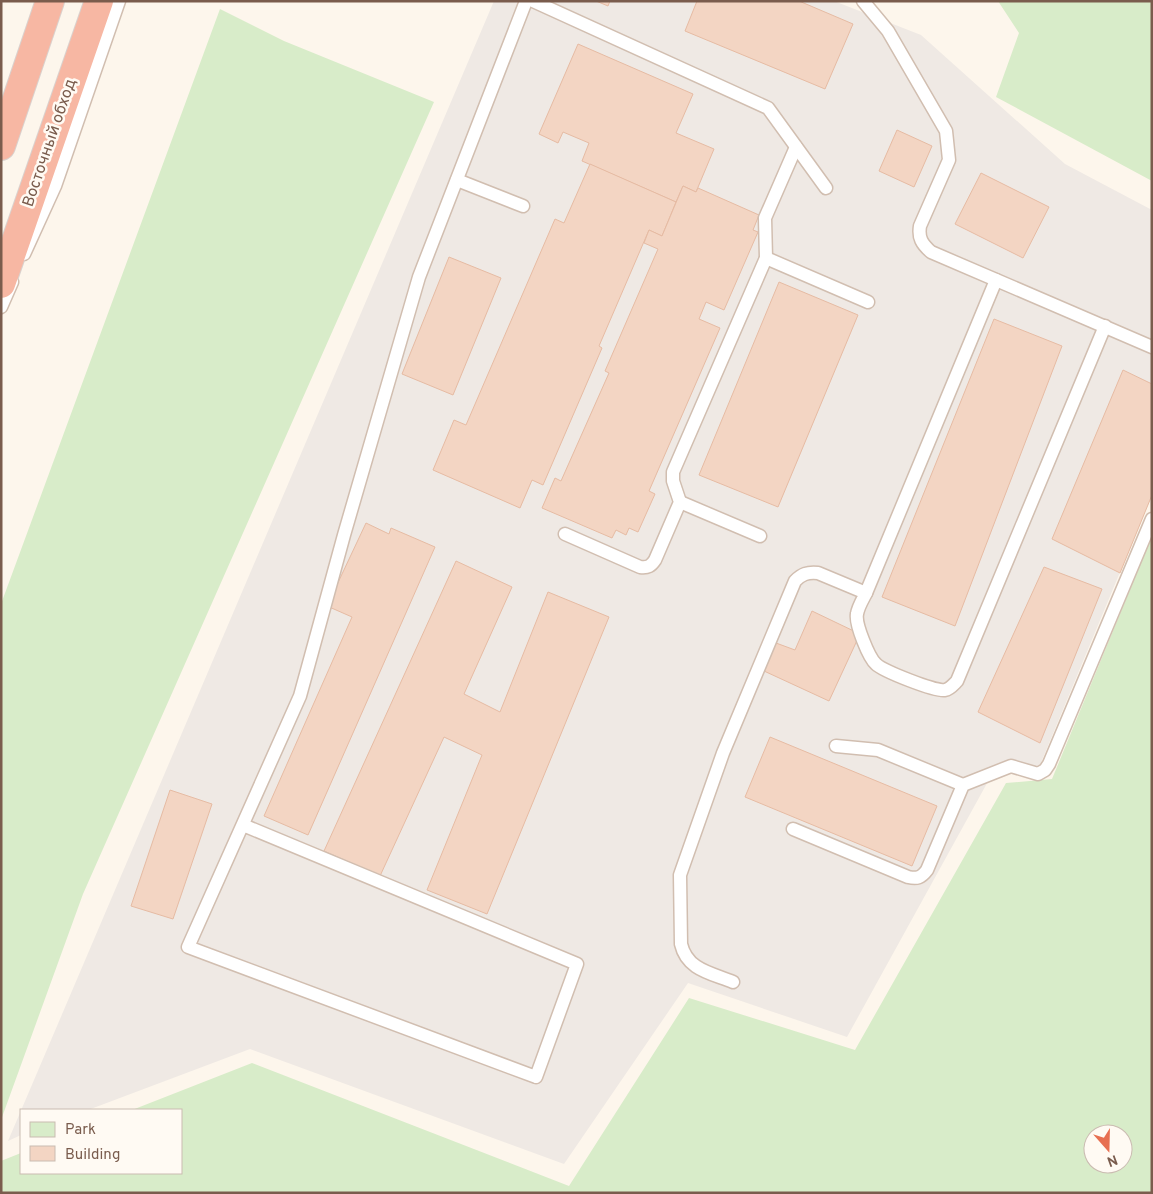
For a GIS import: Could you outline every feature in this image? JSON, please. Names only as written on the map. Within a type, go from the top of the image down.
[{"type":"highway","points":[[1,146],[50,1]]},
{"type":"highway","name":"Восточный обход","points":[[1,284],[99,1]]},
{"type":"lane","points":[[1,307],[55,186],[119,1]]},
{"type":"lane","points":[[243,825],[577,964],[536,1077],[188,947],[300,696],[344,535],[419,277],[526,1]]},
{"type":"lane","points":[[533,1],[768,108],[826,188]]},
{"type":"lane","points":[[863,1],[888,31],[946,131],[949,160],[920,226],[919,235],[923,245],[931,252],[1152,347]]},
{"type":"lane","points":[[565,534],[640,567],[646,568],[652,565],[655,560],[680,502],[673,481],[676,464],[766,258],[766,218],[796,147]]},
{"type":"lane","points":[[457,180],[523,206]]},
{"type":"lane","points":[[766,258],[868,302]]},
{"type":"lane","points":[[996,280],[856,615],[860,631],[876,664],[933,689],[945,690],[957,681],[1104,326]]},
{"type":"lane","points":[[680,502],[760,536]]},
{"type":"lane","points":[[836,746],[878,750],[963,785],[1011,766],[1038,774],[1045,770],[1050,764],[1152,519]]},
{"type":"lane","points":[[733,982],[697,967],[689,962],[683,953],[681,944],[680,875],[723,753],[795,581],[801,575],[809,572],[818,573],[866,593]]},
{"type":"lane","points":[[793,829],[908,877],[917,879],[923,876],[927,870],[963,785]]},
{"type":"shaded area","points":[[494,1],[834,1],[921,35],[1065,164],[1152,210],[1152,495],[1040,765],[991,776],[847,1037],[688,983],[564,1164],[250,1049],[91,1109],[21,1109]]},
{"type":"shaded area","points":[[20,1113],[20,1135],[8,1141]]},
{"type":"green space","points":[[998,1],[1152,1],[1152,181],[996,97],[1019,33]]},
{"type":"green space","points":[[220,9],[284,41],[434,102],[83,894],[1,1120],[1,604]]},
{"type":"green space","points":[[1152,536],[1152,1193],[1,1193],[1,1161],[20,1153],[20,1174],[182,1174],[182,1109],[135,1109],[252,1063],[569,1186],[689,998],[855,1050],[1006,783],[1052,779]]},
{"type":"building","points":[[596,1],[610,1],[608,6]]},
{"type":"building","points":[[697,1],[799,1],[853,24],[825,89],[685,31]]},
{"type":"building","points":[[578,44],[693,94],[676,133],[714,149],[696,192],[683,186],[676,202],[582,161],[589,143],[563,132],[558,143],[539,134]]},
{"type":"building","points":[[897,130],[932,146],[914,187],[879,171]]},
{"type":"building","points":[[590,164],[676,202],[662,236],[649,230],[599,346],[602,348],[543,485],[532,480],[520,508],[433,470],[454,420],[466,425],[555,219],[564,223]]},
{"type":"building","points":[[981,173],[1049,207],[1023,258],[955,224]]},
{"type":"building","points":[[683,186],[696,192],[698,188],[759,215],[753,230],[758,232],[724,310],[706,302],[699,319],[720,328],[649,491],[655,494],[638,532],[629,528],[626,535],[616,530],[612,538],[542,508],[555,478],[561,481],[609,373],[605,371],[658,249],[644,243],[649,230],[662,236]]},
{"type":"building","points":[[449,257],[501,278],[453,395],[402,374]]},
{"type":"building","points":[[779,282],[858,315],[778,507],[699,475]]},
{"type":"building","points":[[994,319],[1062,346],[955,626],[882,597]]},
{"type":"building","points":[[1123,370],[1152,384],[1152,495],[1120,573],[1052,539]]},
{"type":"building","points":[[366,523],[389,534],[391,528],[435,547],[308,835],[264,816],[352,617],[327,606]]},
{"type":"building","points":[[456,561],[512,587],[464,694],[500,712],[548,592],[609,617],[487,914],[427,890],[482,755],[444,737],[380,876],[324,851]]},
{"type":"building","points":[[1044,567],[1102,589],[1040,743],[978,712]]},
{"type":"building","points":[[812,611],[860,634],[829,701],[764,671],[776,643],[795,650]]},
{"type":"building","points":[[770,737],[937,806],[912,866],[745,797]]},
{"type":"building","points":[[170,790],[212,804],[173,919],[131,906]]}]
